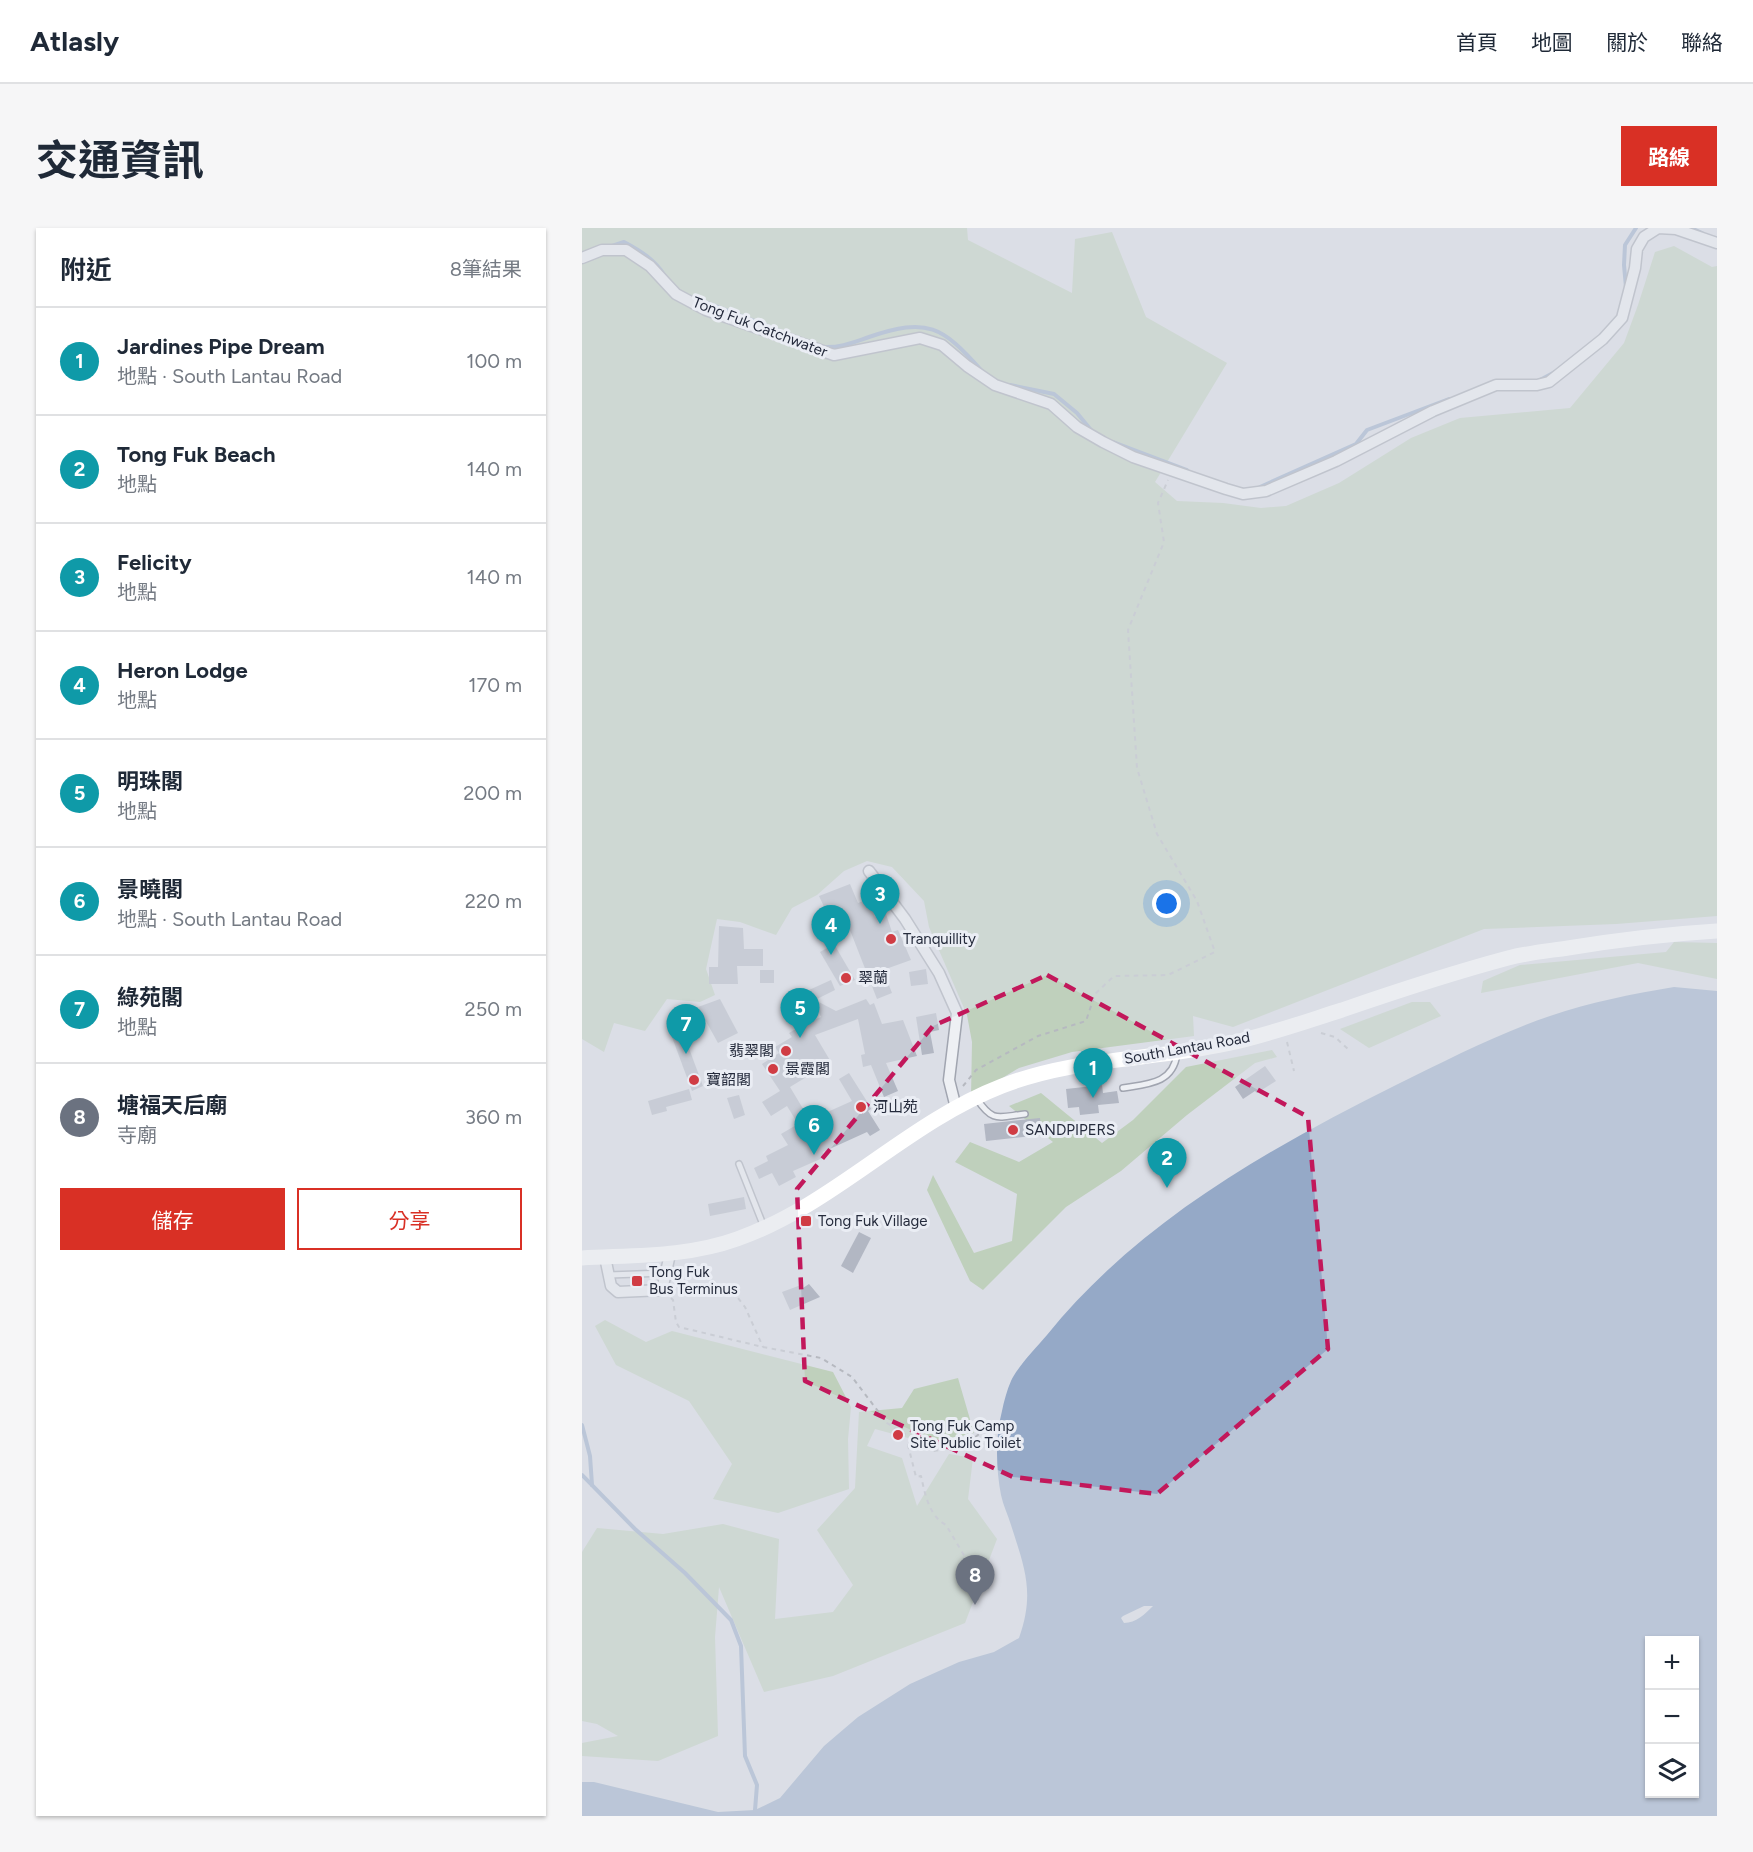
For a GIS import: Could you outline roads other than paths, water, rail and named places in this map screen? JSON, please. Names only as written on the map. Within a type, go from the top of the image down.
[{"type":"main road","name":"South Lantau Road","points":[[582,1258],[670,1254],[714,1246],[764,1228],[812,1202],[955,1104],[1015,1081],[1103,1062],[1227,1044],[1512,957],[1636,938],[1717,932]]},
{"type":"street","name":"Tong Fuk Catchwater","points":[[582,258],[602,250],[626,250],[650,266],[676,294],[706,310],[834,355],[920,338],[942,345],[995,385],[1052,404],[1077,426],[1103,442],[1133,456],[1243,494],[1266,491],[1336,461],[1433,411],[1496,385],[1537,385],[1549,382],[1603,339],[1622,318],[1633,277],[1637,249],[1644,237],[1658,228],[1676,229],[1717,243]]},
{"type":"street","points":[[869,871],[905,920],[933,964],[957,1013],[949,1080],[955,1104]]},
{"type":"street","points":[[606,1257],[611,1286],[618,1292],[662,1290],[670,1254]]},
{"type":"lane","points":[[1123,1088],[1162,1080],[1176,1065],[1177,1053]]},
{"type":"lane","points":[[976,1097],[987,1114],[995,1117],[1025,1114]]},
{"type":"lane","points":[[739,1164],[764,1228]]},
{"type":"lane","points":[[608,1275],[667,1273]]},
{"type":"water","points":[[1674,987],[1717,991],[1717,1816],[582,1816],[582,1782],[594,1782],[718,1812],[755,1810],[780,1798],[824,1746],[858,1717],[910,1684],[959,1662],[994,1652],[1019,1638],[1026,1608],[1026,1581],[999,1485],[998,1431],[1007,1392],[1014,1375],[1083,1294],[1122,1257],[1164,1223],[1253,1162],[1300,1135],[1396,1085],[1511,1031],[1565,1011]],"holes":[[[1144,1606],[1153,1606],[1136,1620],[1124,1623],[1121,1618]]]},
{"type":"waterway","points":[[1626,287],[1625,245],[1636,228]]},
{"type":"waterway","points":[[1691,228],[1702,233]]},
{"type":"waterway","points":[[612,246],[624,242],[630,245],[642,252],[665,276]]},
{"type":"waterway","points":[[692,297],[783,332]]},
{"type":"waterway","points":[[824,347],[836,347],[889,331],[920,327],[944,335],[982,371]]},
{"type":"waterway","points":[[1540,380],[1555,372]]},
{"type":"waterway","points":[[1010,385],[1054,394],[1077,413],[1091,430]]},
{"type":"waterway","points":[[1260,487],[1356,444],[1367,430],[1449,399]]},
{"type":"waterway","points":[[1113,442],[1187,470]]},
{"type":"waterway","points":[[582,1425],[590,1456],[592,1485]]},
{"type":"waterway","points":[[582,1475],[731,1620],[741,1646],[745,1756],[757,1785],[755,1810]]},
{"type":"place","name":"Felicity","points":[[880,924]]},
{"type":"place","name":"Tranquillity","points":[[891,939]]},
{"type":"place","name":"Heron Lodge","points":[[831,955]]},
{"type":"place","name":"翠蘭","points":[[846,978]]},
{"type":"place","name":"明珠閣","points":[[800,1038]]},
{"type":"place","name":"翡翠閣","points":[[786,1051]]},
{"type":"place","name":"綠苑閣","points":[[686,1054]]},
{"type":"place","name":"景霞閣","points":[[773,1069]]},
{"type":"place","name":"寶韶閣","points":[[694,1080]]},
{"type":"place","name":"Jardines Pipe Dream","points":[[1093,1098]]},
{"type":"place","name":"河山苑","points":[[861,1107]]},
{"type":"place","name":"SANDPIPERS","points":[[1013,1130]]},
{"type":"place","name":"景曉閣","points":[[814,1155]]},
{"type":"place","name":"Tong Fuk Beach","points":[[1167,1188]]},
{"type":"place","name":"Tong Fuk Village","points":[[806,1221]]},
{"type":"place","name":"Tong Fuk Bus Terminus","points":[[637,1281]]},
{"type":"place","name":"Tong Fuk Camp Site Public Toilet","points":[[898,1435]]},
{"type":"place","name":"塘福天后廟","points":[[975,1605]]}]
